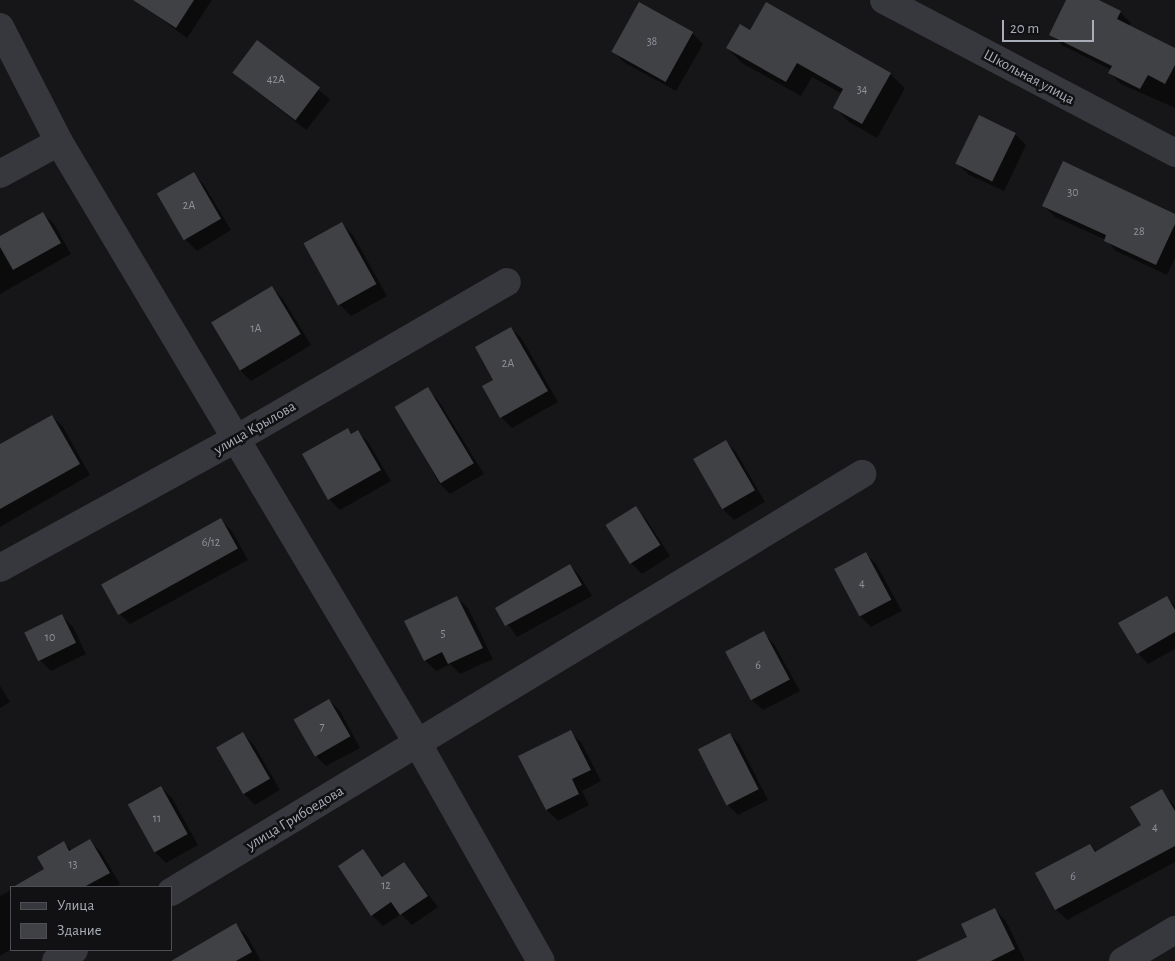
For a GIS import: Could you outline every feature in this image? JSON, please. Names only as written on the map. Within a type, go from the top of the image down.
[{"type":"street","name":"Школьная улица","points":[[884,0],[1175,153]]},
{"type":"street","points":[[0,27],[59,142],[418,744],[542,961]]},
{"type":"street","points":[[0,174],[59,142]]},
{"type":"street","name":"улица Крылова","points":[[0,568],[236,439],[507,282]]},
{"type":"street","name":"улица Грибоедова","points":[[172,891],[862,474]]},
{"type":"street","points":[[1123,961],[1175,930]]},
{"type":"street","points":[[56,961],[72,951]]},
{"type":"building","points":[[133,0],[194,0],[176,28]]},
{"type":"building","points":[[1066,0],[1099,0],[1121,11],[1117,19],[1175,48],[1175,65],[1165,84],[1148,75],[1140,89],[1108,73],[1112,66],[1049,35]]},
{"type":"building","points":[[639,2],[693,32],[666,82],[611,52]]},
{"type":"building","points":[[766,2],[891,73],[862,124],[833,108],[843,89],[797,63],[786,82],[726,48],[740,24],[750,30]]},
{"type":"building","points":[[257,40],[320,88],[295,120],[232,73]]},
{"type":"building","points":[[979,115],[1016,133],[992,182],[955,164]]},
{"type":"building","points":[[1063,161],[1175,214],[1175,224],[1156,265],[1104,241],[1106,235],[1042,206]]},
{"type":"building","points":[[194,172],[221,219],[184,240],[157,194]]},
{"type":"building","points":[[43,212],[61,243],[13,270],[0,247],[0,236]]},
{"type":"building","points":[[342,222],[376,284],[338,305],[304,243]]},
{"type":"building","points":[[272,286],[301,334],[240,371],[211,323]]},
{"type":"building","points":[[511,327],[548,391],[500,418],[482,386],[493,380],[475,347]]},
{"type":"building","points":[[428,387],[474,463],[440,483],[395,407]]},
{"type":"building","points":[[52,415],[80,464],[0,509],[0,444]]},
{"type":"building","points":[[348,428],[351,434],[358,430],[381,470],[328,500],[302,454]]},
{"type":"building","points":[[726,440],[755,490],[722,509],[693,459]]},
{"type":"building","points":[[636,506],[660,545],[630,564],[605,525]]},
{"type":"building","points":[[221,518],[238,549],[118,615],[101,584]]},
{"type":"building","points":[[866,552],[891,600],[860,617],[834,569]]},
{"type":"building","points":[[570,564],[582,585],[505,626],[495,608]]},
{"type":"building","points":[[457,596],[483,648],[448,664],[442,652],[424,661],[404,621]]},
{"type":"building","points":[[1167,596],[1175,610],[1175,632],[1137,654],[1118,623]]},
{"type":"building","points":[[62,614],[76,643],[38,661],[24,632]]},
{"type":"building","points":[[764,631],[790,680],[751,700],[725,652]]},
{"type":"building","points":[[329,699],[350,736],[315,757],[293,720]]},
{"type":"building","points":[[571,730],[591,770],[572,779],[579,794],[546,810],[518,756]]},
{"type":"building","points":[[243,732],[270,779],[243,794],[216,748]]},
{"type":"building","points":[[730,733],[759,789],[727,805],[698,749]]},
{"type":"building","points":[[161,786],[188,834],[154,853],[128,804]]},
{"type":"building","points":[[1162,789],[1175,811],[1175,846],[1055,910],[1035,873],[1090,844],[1095,852],[1141,825],[1130,807]]},
{"type":"building","points":[[90,839],[110,873],[86,886],[15,886],[44,869],[37,857],[64,841],[69,851]]},
{"type":"building","points":[[363,849],[382,877],[404,862],[428,896],[400,915],[391,902],[371,916],[338,866]]},
{"type":"building","points":[[995,908],[1015,949],[991,961],[916,961],[967,937],[961,924]]},
{"type":"building","points":[[236,923],[252,952],[236,961],[171,961]]}]
